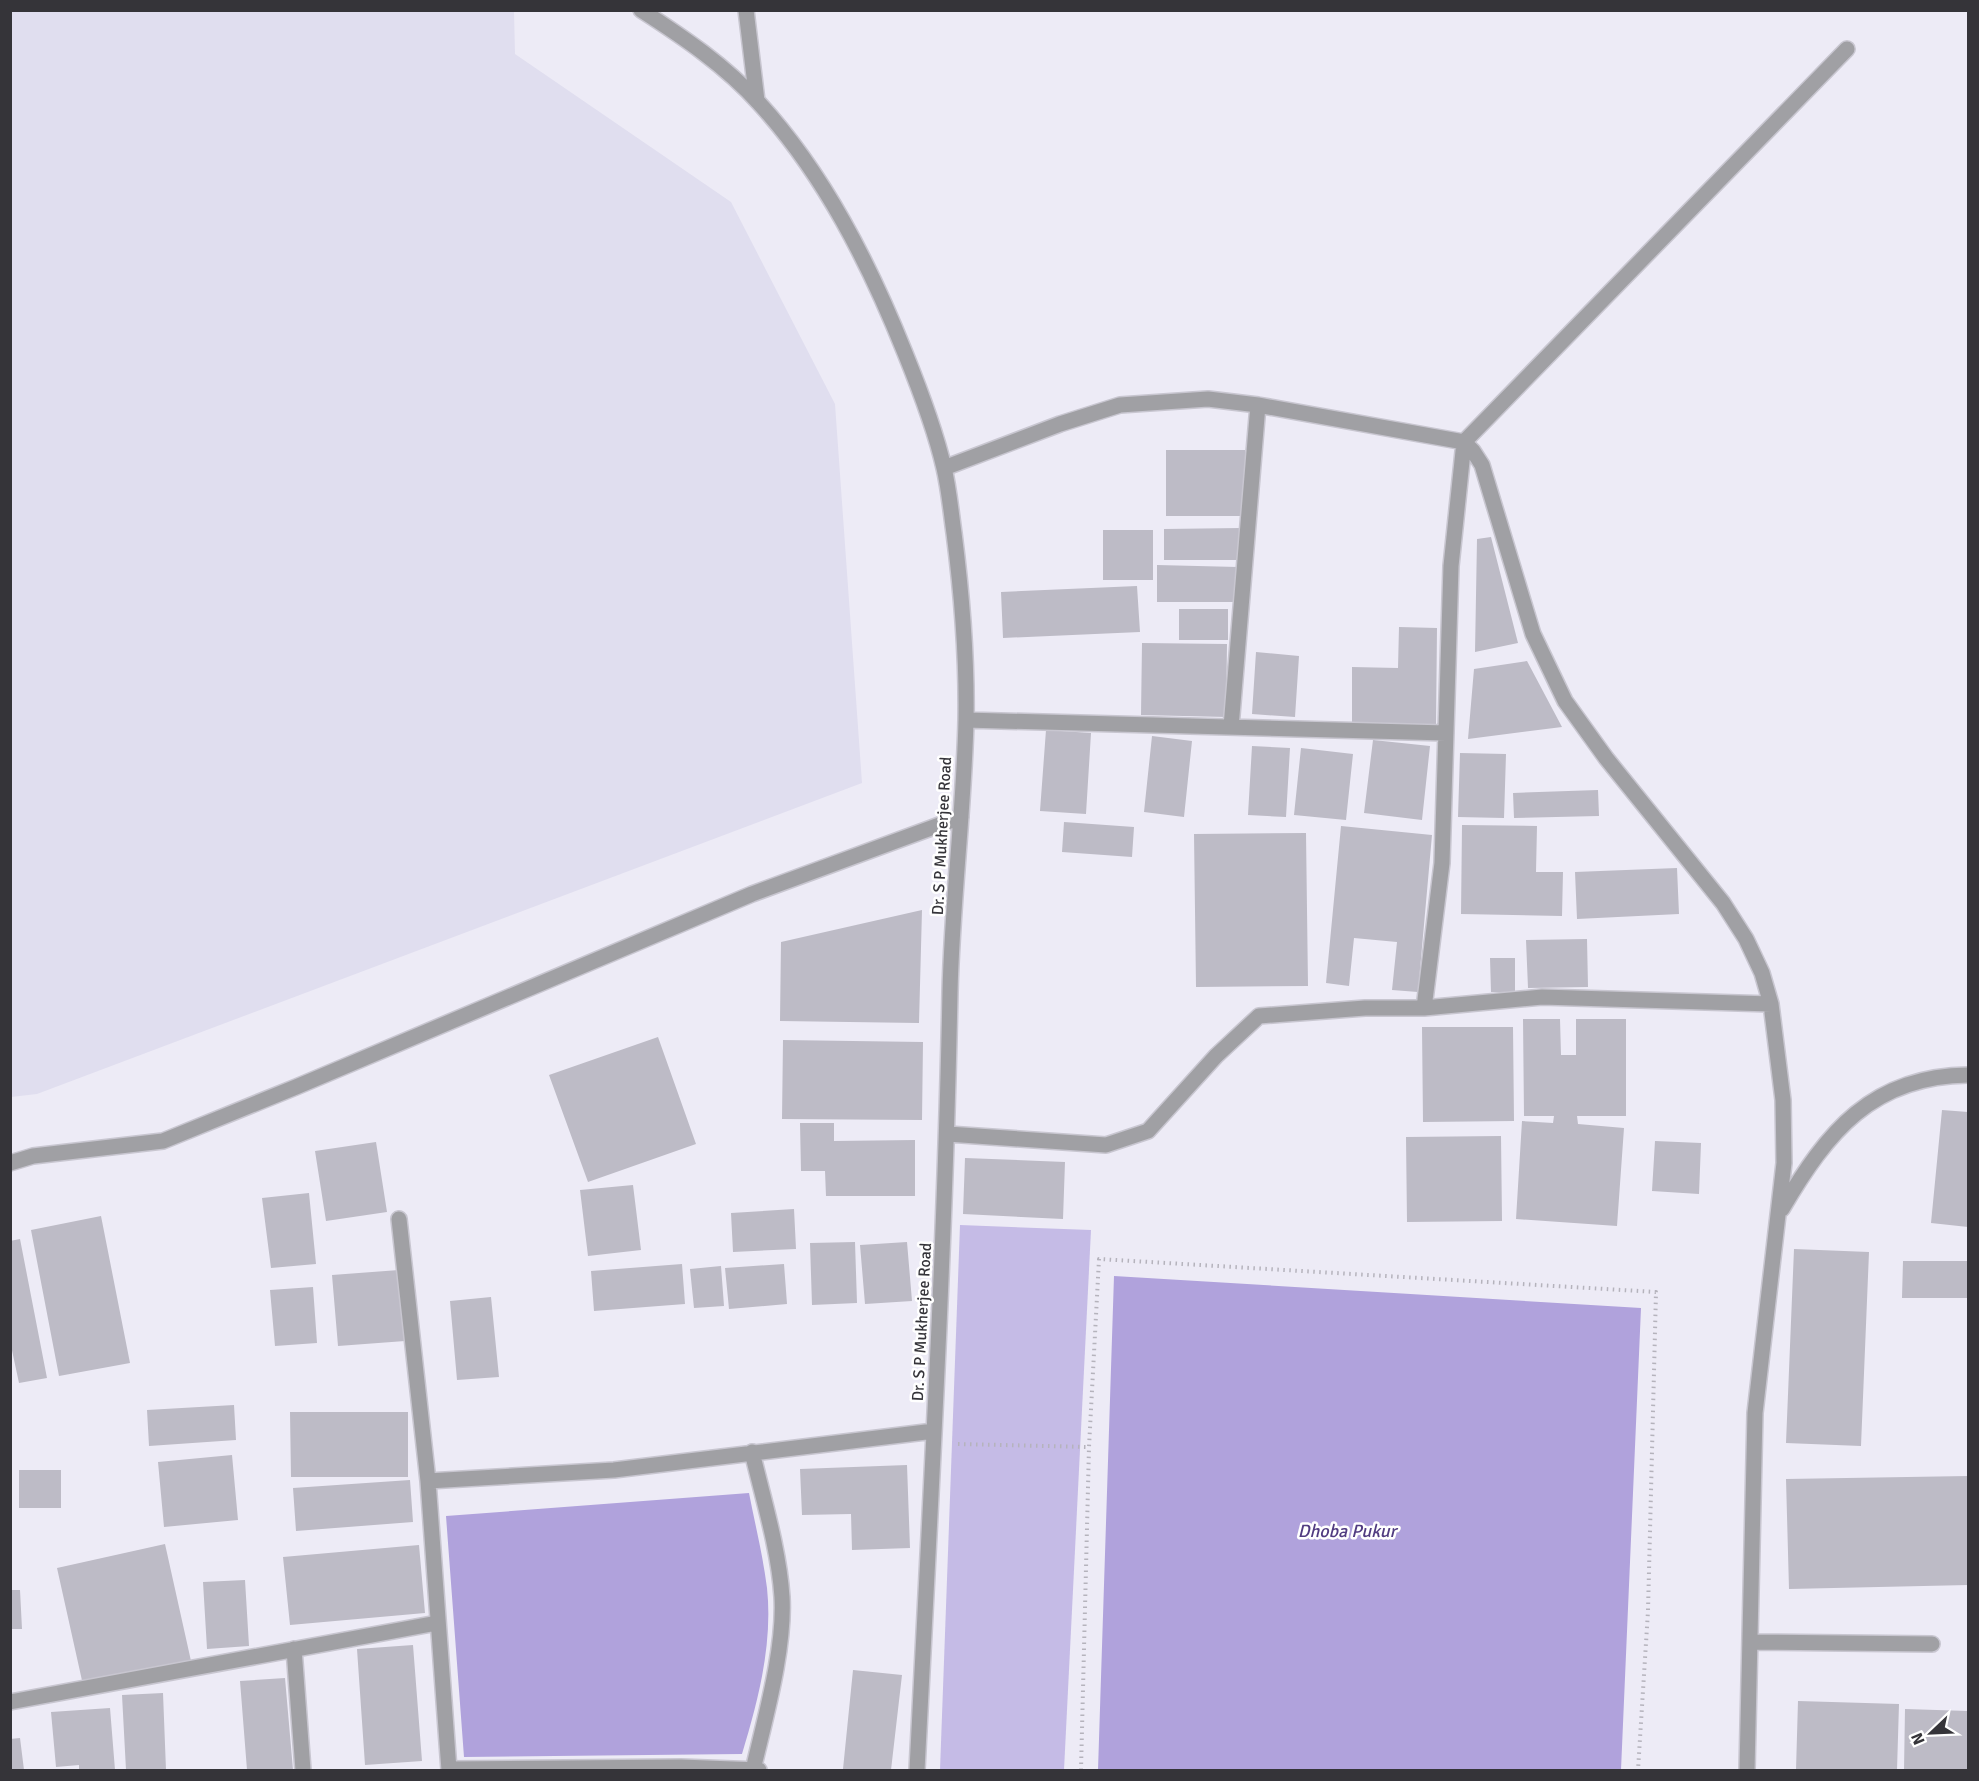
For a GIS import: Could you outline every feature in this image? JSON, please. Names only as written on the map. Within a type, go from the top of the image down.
[{"type":"street","name":"Dr. S P Mukherjee Road","points":[[641,10],[714,61],[757,101],[804,157],[846,227],[883,299],[918,386],[944,468],[960,581],[966,720],[950,983],[948,1134],[917,1770]]},
{"type":"street","points":[[746,10],[757,101]]},
{"type":"street","points":[[1424,1008],[1442,863],[1451,566],[1464,442],[1847,49]]},
{"type":"street","points":[[944,468],[1060,424],[1120,405],[1208,399],[1258,405],[1464,442],[1482,465],[1533,634],[1565,701],[1606,758],[1723,903],[1746,939],[1762,973],[1771,1004],[1781,1070],[1784,1163],[1755,1413],[1747,1770]]},
{"type":"street","points":[[1231,727],[1258,405]]},
{"type":"street","points":[[966,720],[1446,733]]},
{"type":"street","points":[[10,1162],[33,1156],[163,1141],[296,1088],[752,894],[961,816]]},
{"type":"street","points":[[948,1134],[1106,1146],[1148,1131],[1216,1056],[1259,1016],[1365,1008],[1424,1008],[1542,997],[1771,1004]]},
{"type":"street","points":[[1779,1215],[1813,1159],[1830,1138],[1875,1099],[1925,1078],[1968,1075]]},
{"type":"street","points":[[399,1219],[428,1481],[449,1770],[681,1767],[756,1770],[774,1677],[781,1629],[782,1597],[771,1532],[752,1452]]},
{"type":"street","points":[[428,1481],[614,1470],[752,1452],[933,1437]]},
{"type":"street","points":[[10,1702],[437,1623]]},
{"type":"street","points":[[1750,1642],[1932,1644]]},
{"type":"street","points":[[294,1649],[303,1770]]},
{"type":"path","points":[[1081,1770],[1089,1447],[1099,1259],[1656,1292],[1648,1611],[1638,1770]]},
{"type":"path","points":[[933,1437],[1089,1447]]},
{"type":"shaded area","points":[[10,11],[514,11],[515,54],[731,202],[835,404],[862,783],[37,1094],[11,1097]]},
{"type":"shaded area","points":[[960,1225],[1091,1230],[1064,1770],[940,1770]]},
{"type":"water","name":"Dhoba Pukur","points":[[1114,1276],[1641,1308],[1621,1770],[1098,1770]]},
{"type":"water","points":[[749,1493],[767,1588],[768,1630],[759,1693],[742,1754],[464,1757],[446,1516]]},
{"type":"building","points":[[1166,450],[1245,450],[1245,516],[1166,516]]},
{"type":"building","points":[[1241,528],[1241,560],[1164,560],[1164,529]]},
{"type":"building","points":[[1103,530],[1153,530],[1153,580],[1103,580]]},
{"type":"building","points":[[1491,537],[1518,643],[1475,652],[1477,539]]},
{"type":"building","points":[[1157,565],[1238,567],[1235,602],[1157,602]]},
{"type":"building","points":[[1137,586],[1140,632],[1003,638],[1001,592]]},
{"type":"building","points":[[1179,609],[1228,609],[1228,640],[1179,640]]},
{"type":"building","points":[[1399,627],[1437,628],[1436,726],[1352,725],[1352,667],[1398,668]]},
{"type":"building","points":[[1142,643],[1227,644],[1226,717],[1141,715]]},
{"type":"building","points":[[1256,652],[1299,656],[1295,717],[1252,714]]},
{"type":"building","points":[[1527,661],[1562,727],[1468,739],[1474,669]]},
{"type":"building","points":[[1046,730],[1091,733],[1086,814],[1040,811]]},
{"type":"building","points":[[1152,736],[1192,741],[1184,817],[1144,812]]},
{"type":"building","points":[[1373,740],[1430,746],[1422,820],[1364,813]]},
{"type":"building","points":[[1252,746],[1290,748],[1286,817],[1248,815]]},
{"type":"building","points":[[1301,748],[1353,754],[1346,820],[1294,815]]},
{"type":"building","points":[[1460,753],[1506,754],[1504,818],[1458,817]]},
{"type":"building","points":[[1598,790],[1599,816],[1514,818],[1513,793]]},
{"type":"building","points":[[1064,822],[1134,827],[1132,857],[1062,852]]},
{"type":"building","points":[[1462,825],[1537,826],[1536,872],[1563,872],[1562,916],[1461,914]]},
{"type":"building","points":[[1341,826],[1432,835],[1418,992],[1392,990],[1397,942],[1354,938],[1349,986],[1326,983]]},
{"type":"building","points":[[1306,833],[1308,986],[1196,987],[1194,834]]},
{"type":"building","points":[[1677,868],[1679,914],[1577,919],[1575,872]]},
{"type":"building","points":[[922,910],[919,1023],[780,1021],[781,942]]},
{"type":"building","points":[[1587,939],[1588,987],[1528,988],[1526,940]]},
{"type":"building","points":[[1490,958],[1515,958],[1515,992],[1491,992]]},
{"type":"building","points":[[1523,1019],[1560,1019],[1561,1055],[1576,1055],[1576,1019],[1626,1019],[1626,1116],[1577,1116],[1578,1124],[1624,1128],[1617,1226],[1516,1219],[1522,1121],[1553,1123],[1554,1116],[1524,1116]]},
{"type":"building","points":[[1422,1027],[1513,1027],[1514,1121],[1423,1122]]},
{"type":"building","points":[[658,1037],[696,1144],[588,1182],[549,1075]]},
{"type":"building","points":[[783,1040],[923,1042],[922,1120],[782,1119]]},
{"type":"building","points":[[1942,1110],[1968,1112],[1968,1227],[1931,1223]]},
{"type":"building","points":[[800,1123],[834,1123],[834,1141],[915,1140],[915,1196],[826,1196],[825,1171],[801,1171]]},
{"type":"building","points":[[1501,1136],[1502,1221],[1407,1222],[1406,1137]]},
{"type":"building","points":[[1655,1141],[1701,1143],[1699,1194],[1652,1191]]},
{"type":"building","points":[[376,1142],[387,1212],[326,1221],[315,1151]]},
{"type":"building","points":[[965,1158],[1065,1162],[1063,1219],[963,1214]]},
{"type":"building","points":[[633,1185],[641,1250],[588,1256],[580,1190]]},
{"type":"building","points":[[309,1193],[316,1264],[271,1268],[262,1198]]},
{"type":"building","points":[[794,1209],[796,1249],[733,1252],[731,1213]]},
{"type":"building","points":[[101,1216],[130,1363],[59,1376],[31,1230]]},
{"type":"building","points":[[20,1239],[47,1378],[19,1383],[10,1341],[10,1241]]},
{"type":"building","points":[[855,1242],[857,1303],[812,1305],[810,1243]]},
{"type":"building","points":[[907,1242],[912,1301],[865,1304],[860,1245]]},
{"type":"building","points":[[1794,1249],[1869,1252],[1861,1446],[1786,1443]]},
{"type":"building","points":[[1903,1261],[1968,1261],[1968,1298],[1902,1298]]},
{"type":"building","points":[[682,1264],[685,1304],[594,1311],[591,1271]]},
{"type":"building","points":[[784,1264],[787,1304],[729,1309],[725,1268]]},
{"type":"building","points":[[721,1266],[724,1306],[694,1308],[690,1269]]},
{"type":"building","points":[[399,1270],[405,1341],[338,1346],[332,1275]]},
{"type":"building","points":[[313,1287],[317,1343],[275,1346],[270,1290]]},
{"type":"building","points":[[491,1297],[499,1377],[457,1380],[450,1301]]},
{"type":"building","points":[[234,1405],[236,1440],[149,1446],[147,1410]]},
{"type":"building","points":[[290,1412],[408,1412],[408,1477],[291,1477]]},
{"type":"building","points":[[232,1455],[238,1520],[164,1527],[158,1462]]},
{"type":"building","points":[[907,1465],[910,1548],[852,1550],[851,1514],[802,1515],[800,1469]]},
{"type":"building","points":[[19,1470],[61,1470],[61,1508],[19,1508]]},
{"type":"building","points":[[1968,1476],[1968,1585],[1789,1589],[1786,1479]]},
{"type":"building","points":[[410,1480],[413,1522],[296,1531],[293,1488]]},
{"type":"building","points":[[165,1544],[191,1661],[83,1685],[57,1568]]},
{"type":"building","points":[[419,1545],[425,1613],[290,1625],[283,1557]]},
{"type":"building","points":[[245,1580],[249,1646],[207,1649],[203,1582]]},
{"type":"building","points":[[10,1590],[20,1590],[22,1629],[10,1629]]},
{"type":"building","points":[[413,1645],[422,1761],[365,1765],[357,1649]]},
{"type":"building","points":[[853,1670],[902,1675],[891,1770],[843,1769]]},
{"type":"building","points":[[285,1678],[293,1770],[247,1770],[240,1681]]},
{"type":"building","points":[[163,1693],[166,1770],[126,1770],[122,1695]]},
{"type":"building","points":[[1798,1701],[1899,1704],[1897,1770],[1796,1770]]},
{"type":"building","points":[[110,1708],[115,1770],[79,1770],[79,1765],[56,1767],[51,1712]]},
{"type":"building","points":[[1905,1709],[1968,1711],[1968,1770],[1904,1770]]},
{"type":"building","points":[[20,1738],[24,1770],[10,1770],[10,1739]]}]
